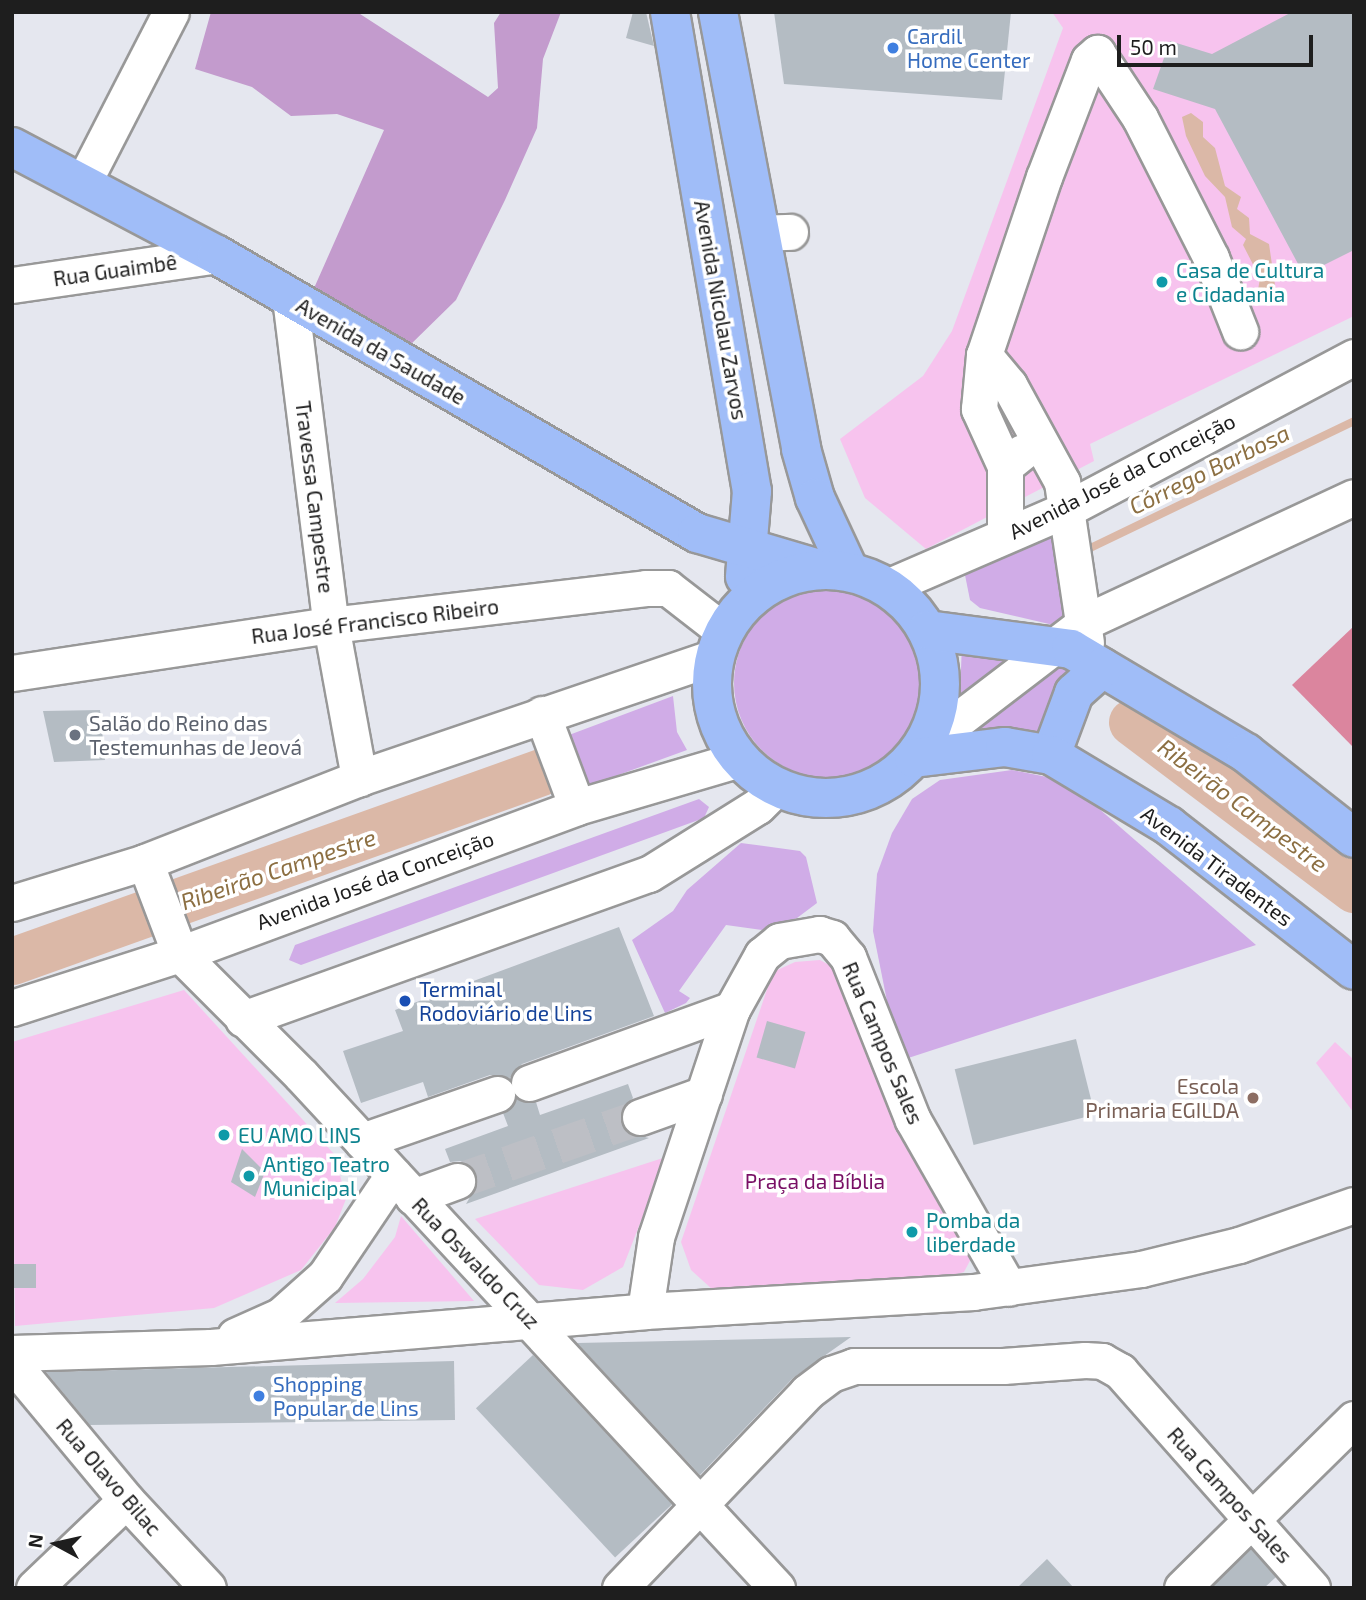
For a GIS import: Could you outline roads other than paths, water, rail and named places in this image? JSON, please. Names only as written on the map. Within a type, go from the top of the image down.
[{"type":"main road","name":"Avenida Nicolau Zarvos","points":[[670,12],[752,491],[749,552],[727,632]]},
{"type":"main road","points":[[718,12],[775,232],[802,449],[834,570]]},
{"type":"main road","name":"Avenida da Saudade","points":[[12,147],[217,255],[642,504],[749,552],[834,570]]},
{"type":"main road","points":[[834,570],[887,587],[927,630],[938,659],[941,690],[935,720],[917,753],[891,779],[855,794],[805,797],[777,788],[740,759],[715,712],[727,632],[762,589],[834,570]]},
{"type":"main road","points":[[927,630],[1083,647],[1246,753],[1354,838]]},
{"type":"main road","points":[[1051,755],[1074,693],[1083,647]]},
{"type":"main road","name":"Avenida Tiradentes","points":[[917,753],[1005,747],[1051,755],[1170,826],[1354,970]]},
{"type":"street","points":[[83,183],[171,12]]},
{"type":"street","points":[[1005,535],[1005,466],[993,389],[984,355],[1049,164],[1088,60],[1097,53],[1140,118],[1211,258],[1240,331]]},
{"type":"street","name":"Rua Guaimbê","points":[[12,285],[217,255]]},
{"type":"street","name":"Travessa Campestre","points":[[290,298],[331,625],[359,779]]},
{"type":"street","name":"Avenida José da Conceição","points":[[887,587],[1065,510],[1354,357]]},
{"type":"street","points":[[993,389],[1059,475],[1083,647]]},
{"type":"street","points":[[1005,466],[1018,453],[1043,451]]},
{"type":"street","points":[[917,753],[1083,647],[1354,497]]},
{"type":"street","name":"Rua José Francisco Ribeiro","points":[[12,673],[331,625],[668,588],[727,632]]},
{"type":"street","points":[[12,903],[148,873],[359,779],[542,714],[727,632]]},
{"type":"street","points":[[542,714],[577,807]]},
{"type":"street","name":"Avenida José da Conceição","points":[[12,1008],[175,944],[577,807],[740,759]]},
{"type":"street","points":[[243,1019],[649,874],[758,806],[777,788]]},
{"type":"street","name":"Rua Oswaldo Cruz","points":[[148,873],[175,944],[243,1019],[531,1320],[703,1504],[777,1588]]},
{"type":"street","name":"Rua Campos Sales","points":[[645,1311],[656,1237],[733,1009],[762,955],[779,941],[818,934],[832,938],[848,957],[913,1119],[1009,1288]]},
{"type":"street","points":[[362,1142],[733,1009]]},
{"type":"street","points":[[640,1116],[704,1094]]},
{"type":"street","points":[[211,1347],[280,1317],[326,1276],[403,1186],[457,1181]]},
{"type":"street","points":[[12,1353],[211,1347],[645,1311],[1009,1288],[1141,1269],[1239,1245],[1354,1205]]},
{"type":"street","name":"Rua Campos Sales","points":[[703,1504],[807,1392],[854,1366],[1102,1361],[1120,1371],[1312,1588]]},
{"type":"street","name":"Rua Olavo Bilac","points":[[12,1363],[126,1500],[208,1588]]},
{"type":"street","points":[[1182,1588],[1250,1518],[1354,1419]]},
{"type":"street","points":[[34,1588],[126,1500]]},
{"type":"street","points":[[620,1588],[703,1504]]},
{"type":"waterway","name":"Córrego Barbosa","points":[[1082,552],[1354,421]]},
{"type":"waterway","name":"Ribeirão Campestre","points":[[1132,722],[1354,889]]},
{"type":"waterway","name":"Ribeirão Campestre","points":[[12,961],[541,772]]},
{"type":"tunnel","points":[[457,1181],[640,1117]]},
{"type":"place","name":"Cardil Home Center","points":[[893,48]]},
{"type":"place","name":"Casa de Cultura e Cidadania","points":[[1162,282]]},
{"type":"place","name":"Salão do Reino das Testemunhas de Jeová","points":[[75,735]]},
{"type":"place","name":"Terminal Rodoviário de Lins","points":[[405,1001]]},
{"type":"place","name":"Escola Primaria EGILDA","points":[[1253,1098]]},
{"type":"place","name":"EU AMO LINS","points":[[224,1135]]},
{"type":"place","name":"Antigo Teatro Municipal","points":[[249,1176]]},
{"type":"place","name":"Pomba da liberdade","points":[[912,1232]]},
{"type":"place","name":"Shopping Popular de Lins","points":[[259,1396]]},
{"type":"park label","name":"Praça da Bíblia","points":[[815,1181]]}]
